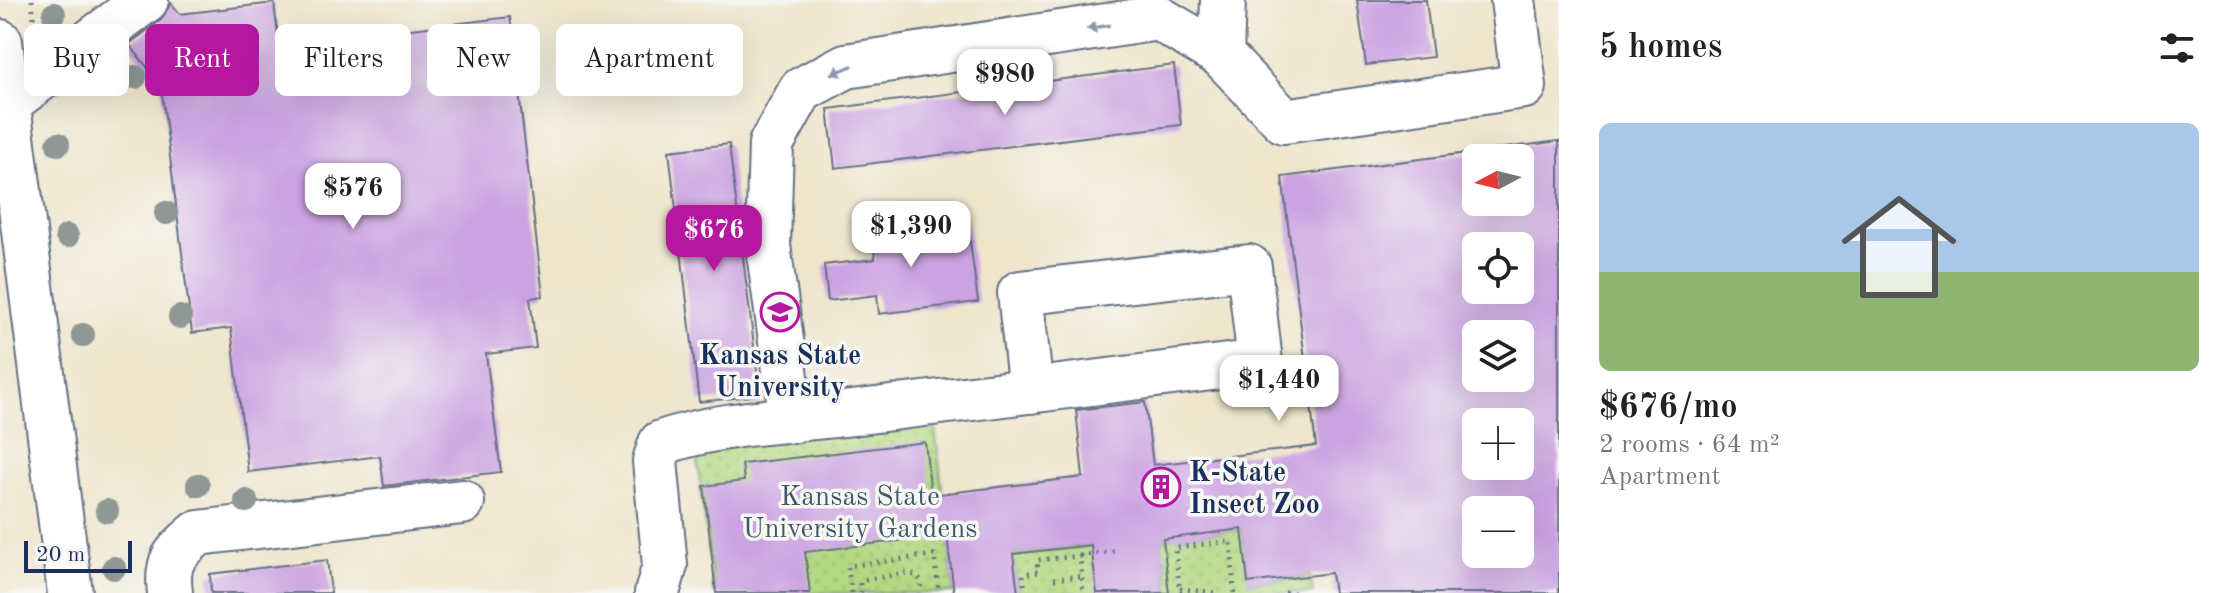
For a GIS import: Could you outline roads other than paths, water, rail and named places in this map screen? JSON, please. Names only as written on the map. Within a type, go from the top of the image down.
[{"type":"street","points":[[8,103],[146,0]]},
{"type":"street","points":[[1221,55],[1223,0]]},
{"type":"street","points":[[792,421],[768,245],[771,144],[801,90],[846,66],[1158,18],[1221,55],[1284,121],[1542,84],[1513,0]]},
{"type":"street","points":[[0,42],[8,103],[66,424],[70,593]]},
{"type":"street","points":[[657,593],[665,565],[655,461],[661,443],[685,434],[792,421],[1031,391],[1260,362],[1249,267],[1020,293],[1031,391]]},
{"type":"street","points":[[170,593],[167,572],[175,552],[198,533],[462,502]]},
{"type":"place","name":"Kansas State University","points":[[780,312]]},
{"type":"place","name":"K-State Insect Zoo","points":[[1161,487]]},
{"type":"park label","name":"Kansas State University Gardens","points":[[860,511]]}]
